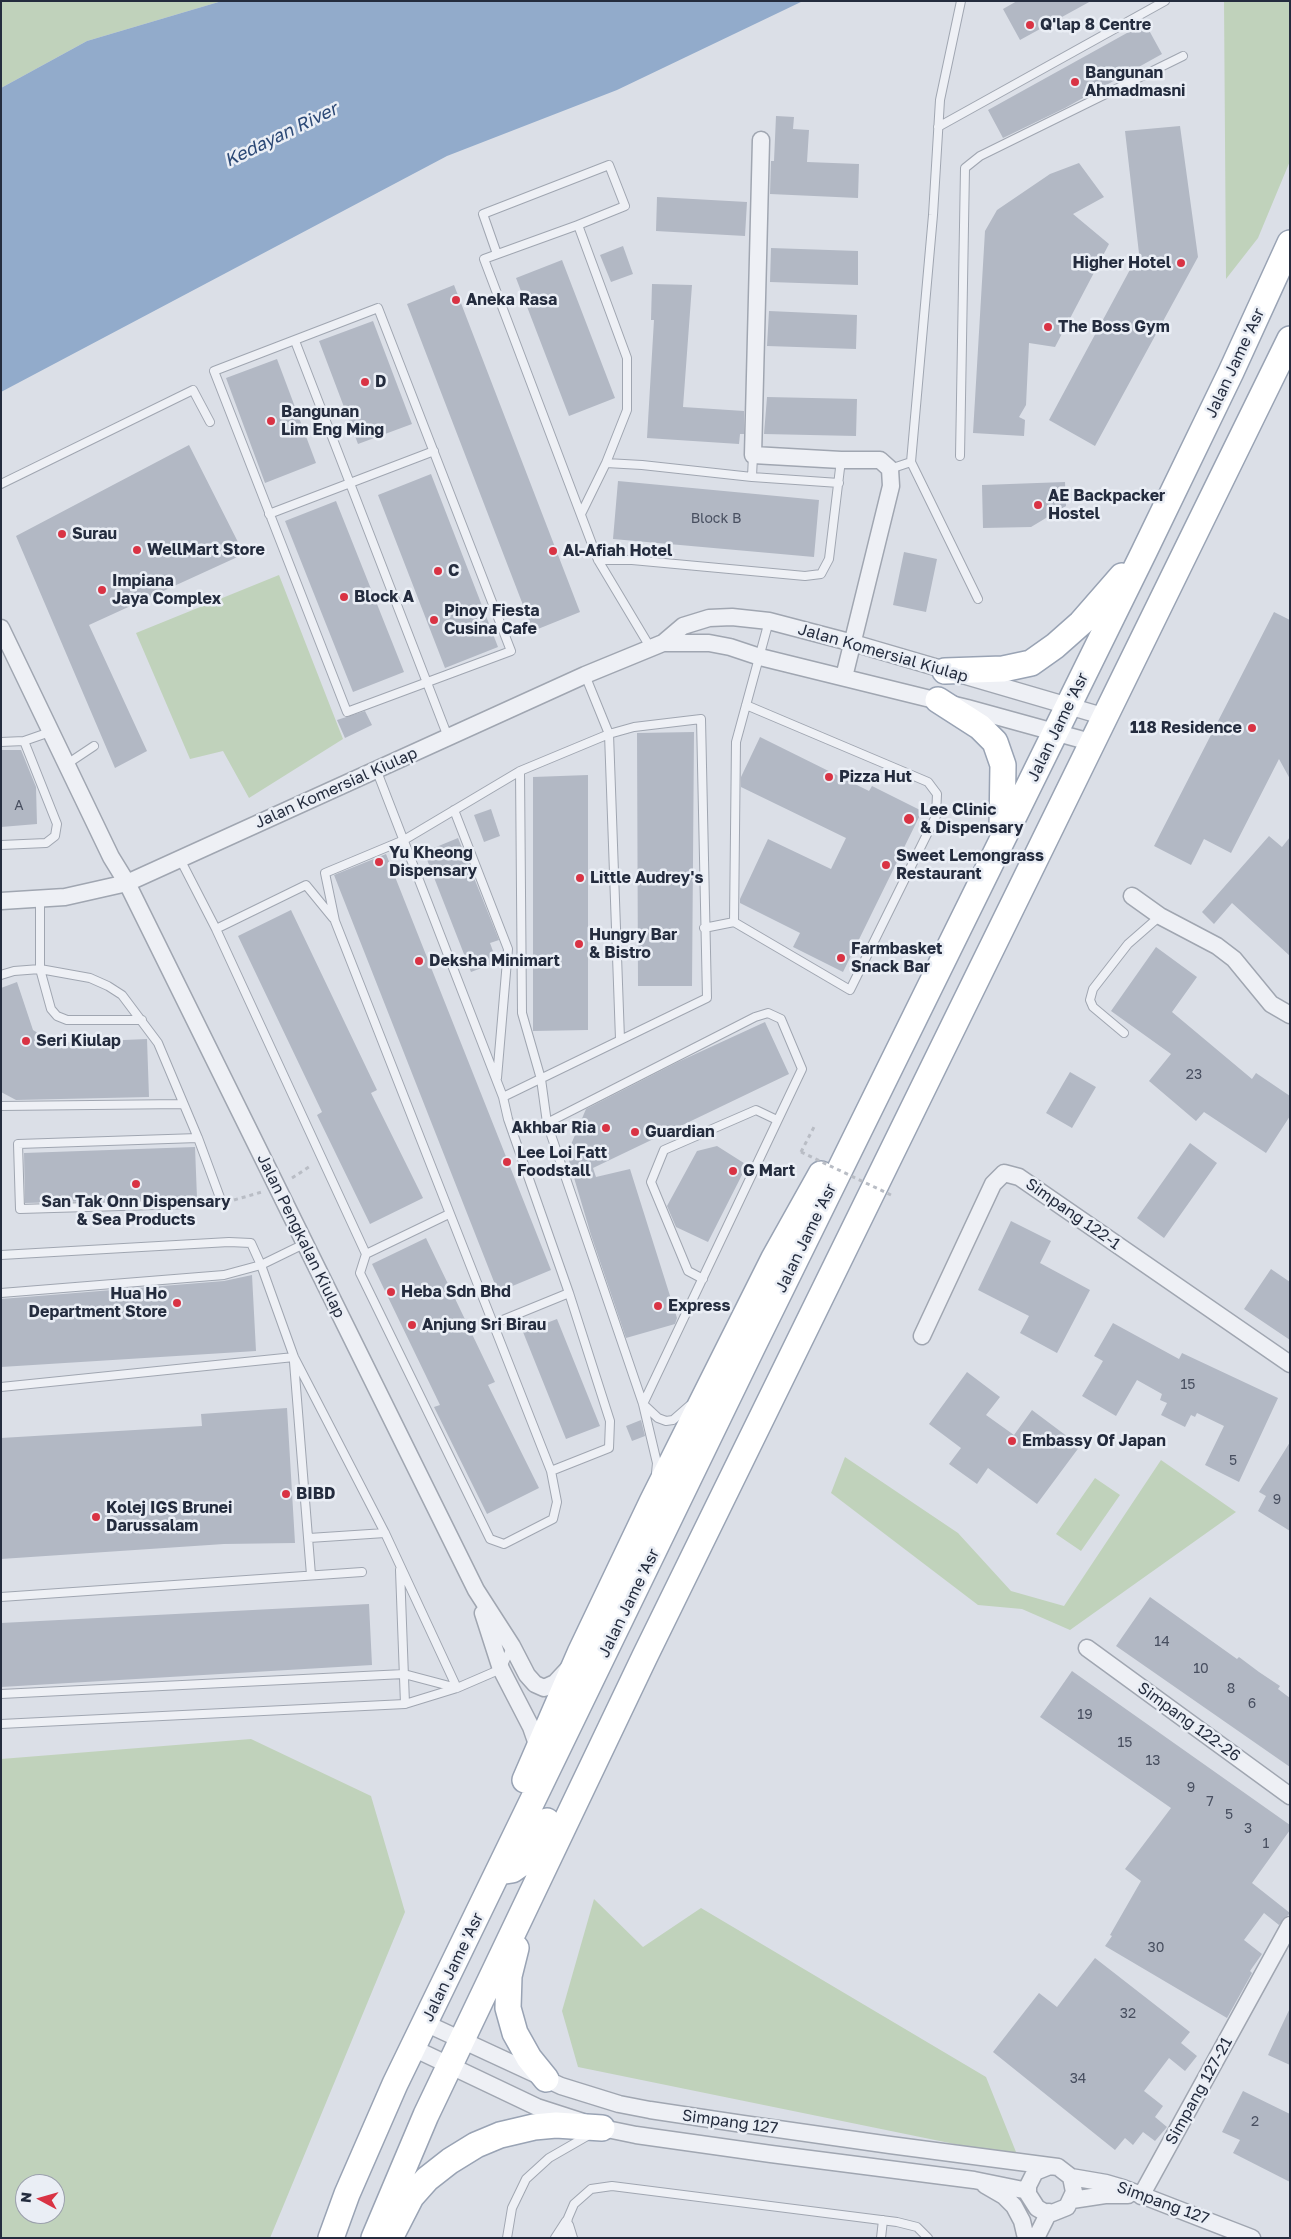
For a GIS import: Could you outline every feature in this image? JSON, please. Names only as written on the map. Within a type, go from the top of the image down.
[{"type":"main road","name":"Jalan Jame 'Asr","points":[[331,2238],[347,2194],[413,2048],[905,1037],[1144,552],[1231,372],[1290,243]]},
{"type":"main road","points":[[374,2238],[395,2183],[448,2066],[527,1902],[1290,339]]},
{"type":"main road","points":[[945,670],[1003,669],[1031,663],[1055,646],[1081,623],[1144,552]]},
{"type":"main road","points":[[938,700],[980,727],[995,742],[1003,765],[1002,840]]},
{"type":"main road","points":[[613,1724],[573,1771],[533,1850],[522,1863],[512,1870],[499,1872],[503,1827],[539,1750],[580,1653],[652,1502],[802,1205],[905,1037]]},
{"type":"main road","points":[[527,1902],[509,1976],[508,2008],[516,2033],[528,2058],[546,2079]]},
{"type":"main road","points":[[390,2238],[411,2197],[427,2179],[476,2144],[500,2135],[534,2127],[556,2125],[602,2128]]},
{"type":"street","points":[[761,140],[753,455],[841,460],[880,460],[890,469],[892,486],[844,677]]},
{"type":"street","name":"Jalan Komersial Kiulap","points":[[1,901],[65,898],[127,883],[376,769],[656,645],[683,626],[709,618],[732,617],[769,621],[853,643],[1106,717]]},
{"type":"street","name":"Jalan Pengkalan Kiulap","points":[[1,628],[110,856],[127,883],[476,1590]]},
{"type":"street","name":"Jalan Komersial Kiulap","points":[[656,645],[709,643],[730,647],[760,657],[938,700],[1094,743]]},
{"type":"street","points":[[1132,896],[1160,916],[1217,946],[1234,959],[1271,1004],[1290,1015]]},
{"type":"street","name":"Simpang 122-1","points":[[922,1336],[993,1184],[1004,1173],[1019,1177],[1290,1364]]},
{"type":"street","points":[[476,1590],[512,1646],[526,1675],[534,1684],[544,1688],[563,1675],[580,1653]]},
{"type":"street","points":[[476,1590],[501,1669],[531,1727],[539,1750]]},
{"type":"street","name":"Simpang 122-26","points":[[1087,1648],[1290,1796]]},
{"type":"street","name":"Simpang 127-21","points":[[1141,2196],[1290,1924]]},
{"type":"street","name":"Simpang 127","points":[[425,2024],[546,2079],[586,2095],[650,2110],[1050,2166]]},
{"type":"street","name":"Simpang 127","points":[[413,2048],[537,2107],[602,2128],[636,2135],[771,2154],[974,2180],[1028,2190]]},
{"type":"street","points":[[1050,2166],[1065,2171],[1071,2177],[1074,2192],[1072,2200],[1060,2211],[1048,2212],[1037,2208],[1031,2202],[1028,2190],[1030,2178],[1035,2172],[1050,2166]]},
{"type":"street","name":"Simpang 127","points":[[1071,2177],[1106,2183],[1252,2238]]},
{"type":"street","points":[[974,2180],[1004,2196],[1014,2206],[1022,2221],[1026,2238]]},
{"type":"street","points":[[1072,2200],[1105,2195],[1141,2196]]},
{"type":"street","points":[[1036,2238],[1048,2212]]},
{"type":"lane","points":[[961,1],[940,100],[933,215],[911,462],[978,599]]},
{"type":"lane","points":[[938,127],[1165,1]]},
{"type":"lane","points":[[960,456],[965,168],[980,156],[1183,56]]},
{"type":"lane","points":[[497,254],[482,214],[609,165],[625,206],[484,259],[598,560],[656,645]]},
{"type":"lane","points":[[578,225],[627,358],[627,410],[606,464],[582,514]]},
{"type":"lane","points":[[378,308],[511,651],[346,712],[214,371],[295,341],[378,308]]},
{"type":"lane","points":[[295,341],[448,737]]},
{"type":"lane","points":[[1,484],[193,390],[210,422]]},
{"type":"lane","points":[[269,514],[434,451]]},
{"type":"lane","points":[[752,477],[753,455]]},
{"type":"lane","points":[[598,560],[632,560],[805,576],[821,574],[829,559],[841,460]]},
{"type":"lane","points":[[890,469],[911,462]]},
{"type":"lane","points":[[606,464],[642,465],[752,477],[839,483]]},
{"type":"lane","points":[[734,922],[736,742],[769,621]]},
{"type":"lane","points":[[585,675],[610,734],[620,1039]]},
{"type":"lane","points":[[704,928],[734,922],[850,990],[936,816],[937,794],[928,782],[746,705]]},
{"type":"lane","points":[[180,859],[216,929],[366,1254],[360,1273],[490,1539],[504,1544],[553,1519],[557,1502],[551,1471],[335,921],[324,873],[404,840],[520,771],[610,734],[634,728],[701,719],[707,998],[503,1097]]},
{"type":"lane","points":[[1,742],[24,741],[50,732]]},
{"type":"lane","points":[[1,845],[46,843],[55,836],[57,824],[24,741]]},
{"type":"lane","points":[[67,764],[94,746]]},
{"type":"lane","points":[[376,769],[497,1080],[508,1120],[569,1293],[610,1421],[609,1448],[551,1471]]},
{"type":"lane","points":[[520,771],[522,1013],[541,1079],[547,1123],[643,1404],[657,1463],[652,1502]]},
{"type":"lane","points":[[454,810],[508,949],[497,1080]]},
{"type":"lane","points":[[216,929],[306,885],[335,921]]},
{"type":"lane","points":[[40,900],[40,969],[51,1009],[57,1016],[67,1020],[142,1020]]},
{"type":"lane","points":[[1124,1033],[1093,1007],[1090,1000],[1093,989],[1128,944],[1160,916]]},
{"type":"lane","points":[[1,975],[14,970],[40,969],[90,978],[108,986],[122,996],[158,1043],[198,1138],[222,1204],[20,1209],[18,1144],[198,1138]]},
{"type":"lane","points":[[547,1123],[755,1017],[768,1013],[781,1019],[802,1069],[643,1404]]},
{"type":"lane","points":[[1,1106],[183,1104]]},
{"type":"lane","points":[[703,1279],[688,1271],[651,1182],[664,1150],[756,1110],[777,1120]]},
{"type":"lane","points":[[366,1254],[449,1214]]},
{"type":"lane","points":[[1,1255],[229,1242],[251,1243],[261,1265],[294,1357],[385,1533],[457,1688]]},
{"type":"lane","points":[[1,1293],[224,1275],[261,1265],[304,1244]]},
{"type":"lane","points":[[493,1324],[569,1293]]},
{"type":"lane","points":[[1,1386],[294,1357]]},
{"type":"lane","points":[[294,1357],[311,1575]]},
{"type":"lane","points":[[643,1404],[658,1418],[666,1421],[673,1420],[689,1407],[717,1371]]},
{"type":"lane","points":[[308,1538],[385,1533]]},
{"type":"lane","points":[[399,1566],[405,1704]]},
{"type":"lane","points":[[1,1597],[362,1572]]},
{"type":"lane","points":[[1,1724],[405,1704],[457,1688],[501,1669],[512,1646]]},
{"type":"lane","points":[[1,1694],[404,1674],[457,1688]]},
{"type":"lane","points":[[507,2238],[512,2208],[526,2179],[549,2158],[602,2128]]},
{"type":"lane","points":[[555,2238],[568,2218],[574,2204],[590,2189],[612,2186],[883,2220],[917,2227],[928,2238]]},
{"type":"lane","points":[[564,2238],[568,2218]]},
{"type":"lane","points":[[568,2218],[569,2231],[573,2238]]},
{"type":"lane","points":[[881,2238],[883,2220]]},
{"type":"path","points":[[814,1127],[801,1152],[891,1195]]},
{"type":"green space","points":[[1,1],[222,1],[87,41],[1,88]]},
{"type":"green space","points":[[1224,1],[1290,1],[1290,161],[1258,238],[1226,279]]},
{"type":"green space","points":[[279,575],[343,739],[249,798],[223,751],[190,759],[136,633]]},
{"type":"green space","points":[[845,1457],[958,1533],[1011,1591],[1064,1606],[1161,1460],[1236,1512],[1070,1630],[1022,1609],[978,1605],[831,1493]]},
{"type":"green space","points":[[1095,1478],[1120,1495],[1081,1551],[1056,1534]]},
{"type":"green space","points":[[251,1739],[371,1796],[405,1912],[270,2238],[1,2238],[1,1759]]},
{"type":"green space","points":[[594,1899],[643,1947],[701,1908],[986,2077],[1018,2157],[578,2067],[562,2011]]},
{"type":"water","name":"Kedayan River","points":[[222,1],[803,1],[617,90],[447,156],[1,392],[1,88],[87,41]]},
{"type":"building","name":"Q'lap 8 Centre","points":[[1017,1],[1091,1],[1020,40],[1003,9]]},
{"type":"building","name":"Bangunan Ahmadmasni","points":[[1145,23],[1162,54],[1065,108],[1003,138],[988,110]]},
{"type":"building","points":[[776,116],[794,117],[793,129],[809,130],[807,162],[859,164],[858,198],[770,194],[771,161],[774,161]]},
{"type":"building","points":[[1180,126],[1198,257],[1095,446],[1049,420],[1133,264],[1141,271],[1125,131]]},
{"type":"building","points":[[1079,163],[1104,197],[1073,214],[1109,244],[1055,347],[1029,343],[1026,405],[1019,417],[1025,420],[1024,436],[973,433],[985,231],[997,210],[1050,174]]},
{"type":"building","points":[[657,197],[747,202],[745,236],[656,231]]},
{"type":"building","points":[[623,246],[633,274],[611,282],[600,255]]},
{"type":"building","points":[[771,248],[858,251],[858,285],[770,282]]},
{"type":"building","points":[[562,260],[615,398],[569,416],[516,278]]},
{"type":"building","points":[[652,284],[692,285],[683,407],[744,411],[744,434],[740,434],[739,444],[647,438],[654,320],[651,320]]},
{"type":"building","points":[[454,285],[580,612],[533,631],[407,304]]},
{"type":"building","points":[[769,311],[857,315],[856,349],[767,346]]},
{"type":"building","name":"D","points":[[373,321],[412,424],[358,444],[319,341]]},
{"type":"building","name":"Bangunan Lim Eng Ming","points":[[277,359],[316,463],[265,483],[226,378]]},
{"type":"building","points":[[767,397],[857,399],[856,436],[764,434]]},
{"type":"building","name":"Impiana Jaya Complex","points":[[189,445],[244,554],[89,625],[147,751],[115,768],[16,536]]},
{"type":"building","name":"C","points":[[431,474],[498,647],[445,668],[378,495]]},
{"type":"building","points":[[618,481],[819,500],[814,557],[613,539]]},
{"type":"building","points":[[1065,482],[1066,506],[1031,527],[983,528],[982,485]]},
{"type":"building","name":"Block A","points":[[336,501],[404,672],[353,692],[285,521]]},
{"type":"building","points":[[904,552],[937,559],[926,612],[893,605]]},
{"type":"building","name":"118 Residence","points":[[1274,612],[1290,620],[1290,779],[1279,759],[1231,853],[1204,839],[1191,865],[1154,846]]},
{"type":"building","points":[[365,711],[372,725],[345,738],[337,720]]},
{"type":"building","points":[[694,732],[692,986],[638,986],[637,733]]},
{"type":"building","points":[[760,737],[869,791],[872,786],[922,811],[843,972],[793,947],[800,933],[740,903],[740,899],[768,839],[831,869],[846,838],[741,787],[741,777]]},
{"type":"building","points":[[1,750],[21,750],[36,787],[37,824],[1,827]]},
{"type":"building","points":[[588,775],[588,1030],[533,1031],[533,777]]},
{"type":"building","points":[[491,809],[500,836],[484,842],[474,815]]},
{"type":"building","points":[[1269,836],[1282,847],[1290,837],[1290,956],[1232,903],[1214,924],[1202,912]]},
{"type":"building","points":[[458,838],[499,940],[490,943],[497,962],[471,972],[424,852]]},
{"type":"building","points":[[386,854],[551,1270],[498,1292],[334,875]]},
{"type":"building","points":[[291,910],[377,1090],[371,1093],[423,1198],[370,1224],[317,1115],[322,1112],[238,936]]},
{"type":"building","points":[[1156,947],[1197,977],[1172,1012],[1252,1079],[1256,1073],[1290,1096],[1290,1116],[1266,1153],[1204,1112],[1196,1121],[1149,1081],[1171,1054],[1111,1011]]},
{"type":"building","name":"Seri Kiulap","points":[[17,982],[33,1030],[54,1043],[147,1039],[149,1097],[16,1100],[1,1092],[1,988]]},
{"type":"building","points":[[765,1022],[789,1074],[593,1168],[596,1177],[630,1169],[677,1318],[675,1324],[626,1338],[591,1235],[567,1154],[586,1109],[678,1062]]},
{"type":"building","points":[[1070,1072],[1096,1087],[1072,1128],[1046,1113]]},
{"type":"building","points":[[1190,1143],[1217,1163],[1164,1238],[1137,1218]]},
{"type":"building","points":[[717,1146],[747,1165],[708,1242],[676,1227],[667,1206],[697,1151]]},
{"type":"building","points":[[195,1147],[197,1198],[25,1203],[24,1153]]},
{"type":"building","points":[[1011,1221],[1051,1241],[1040,1263],[1090,1290],[1057,1353],[1020,1333],[1029,1316],[978,1290]]},
{"type":"building","points":[[426,1238],[495,1382],[488,1385],[539,1488],[487,1514],[434,1407],[440,1405],[372,1264]]},
{"type":"building","points":[[1271,1269],[1290,1282],[1290,1340],[1244,1309]]},
{"type":"building","points":[[252,1275],[256,1351],[1,1367],[1,1299],[224,1281]]},
{"type":"building","points":[[557,1319],[600,1426],[566,1439],[523,1332]]},
{"type":"building","points":[[1113,1323],[1179,1359],[1182,1353],[1278,1398],[1239,1482],[1205,1465],[1224,1426],[1197,1413],[1195,1417],[1191,1415],[1185,1427],[1161,1415],[1167,1403],[1160,1400],[1162,1394],[1137,1380],[1116,1416],[1082,1396],[1103,1361],[1094,1356]]},
{"type":"building","name":"Embassy Of Japan","points":[[967,1372],[1000,1397],[986,1415],[1014,1435],[1032,1410],[1080,1446],[1037,1504],[988,1468],[977,1484],[949,1464],[961,1448],[929,1424]]},
{"type":"building","name":"Kolej IGS Brunei Darussalam","points":[[287,1408],[295,1543],[224,1544],[1,1559],[1,1438],[202,1426],[201,1414]]},
{"type":"building","points":[[641,1420],[645,1436],[632,1441],[626,1426]]},
{"type":"building","points":[[1290,1442],[1290,1531],[1258,1511],[1266,1496],[1259,1492]]},
{"type":"building","points":[[1150,1597],[1237,1659],[1239,1657],[1280,1686],[1278,1689],[1290,1698],[1290,1767],[1116,1646]]},
{"type":"building","points":[[369,1604],[372,1665],[1,1687],[1,1623]]},
{"type":"building","points":[[1072,1671],[1290,1825],[1290,1830],[1252,1883],[1290,1913],[1279,1925],[1264,1913],[1244,1940],[1262,1954],[1250,1971],[1252,1973],[1227,2018],[1105,1946],[1141,1881],[1125,1869],[1171,1808],[1040,1717]]},
{"type":"building","points":[[1095,1958],[1190,2032],[1181,2043],[1197,2056],[1185,2071],[1169,2058],[1144,2091],[1163,2106],[1155,2117],[1167,2127],[1155,2141],[1143,2132],[1133,2145],[1125,2138],[1115,2150],[993,2052],[1039,1993],[1057,2007]]},
{"type":"building","points":[[1290,2008],[1290,2065],[1268,2055]]},
{"type":"building","points":[[1243,2091],[1290,2114],[1290,2182],[1233,2153],[1240,2140],[1222,2132]]},
{"type":"place","name":"Q'lap 8 Centre","points":[[1030,25]]},
{"type":"place","name":"Bangunan Ahmadmasni","points":[[1075,82]]},
{"type":"place","name":"Higher Hotel","points":[[1181,263]]},
{"type":"place","name":"Aneka Rasa","points":[[456,300]]},
{"type":"place","name":"The Boss Gym","points":[[1048,327]]},
{"type":"place","name":"D","points":[[365,382]]},
{"type":"place","name":"Bangunan Lim Eng Ming","points":[[271,421]]},
{"type":"place","name":"AE Backpacker Hostel","points":[[1038,505]]},
{"type":"place","name":"Surau","points":[[62,534]]},
{"type":"place","name":"WellMart Store","points":[[137,550]]},
{"type":"place","name":"Al-Afiah Hotel","points":[[553,551]]},
{"type":"place","name":"C","points":[[438,571]]},
{"type":"place","name":"Impiana Jaya Complex","points":[[102,590]]},
{"type":"place","name":"Block A","points":[[344,597]]},
{"type":"place","name":"Pinoy Fiesta Cusina Cafe","points":[[434,620]]},
{"type":"place","name":"118 Residence","points":[[1252,728]]},
{"type":"place","name":"Pizza Hut","points":[[829,777]]},
{"type":"place","name":"Lee Clinic & Dispensary","points":[[909,819]]},
{"type":"place","name":"Yu Kheong Dispensary","points":[[379,862]]},
{"type":"place","name":"Sweet Lemongrass Restaurant","points":[[886,865]]},
{"type":"place","name":"Little Audrey's","points":[[580,878]]},
{"type":"place","name":"Hungry Bar & Bistro","points":[[579,944]]},
{"type":"place","name":"Farmbasket Snack Bar","points":[[841,958]]},
{"type":"place","name":"Deksha Minimart","points":[[419,961]]},
{"type":"place","name":"Seri Kiulap","points":[[26,1041]]},
{"type":"place","name":"Akhbar Ria","points":[[606,1128]]},
{"type":"place","name":"Guardian","points":[[635,1132]]},
{"type":"place","name":"Lee Loi Fatt Foodstall","points":[[507,1162]]},
{"type":"place","name":"G Mart","points":[[733,1171]]},
{"type":"place","name":"San Tak Onn Dispensary & Sea Products","points":[[136,1184]]},
{"type":"place","name":"Heba Sdn Bhd","points":[[391,1292]]},
{"type":"place","name":"Hua Ho Department Store","points":[[177,1303]]},
{"type":"place","name":"Express","points":[[658,1306]]},
{"type":"place","name":"Anjung Sri Birau","points":[[412,1325]]},
{"type":"place","name":"Embassy Of Japan","points":[[1012,1441]]},
{"type":"place","name":"BIBD","points":[[286,1494]]},
{"type":"place","name":"Kolej IGS Brunei Darussalam","points":[[96,1517]]}]
